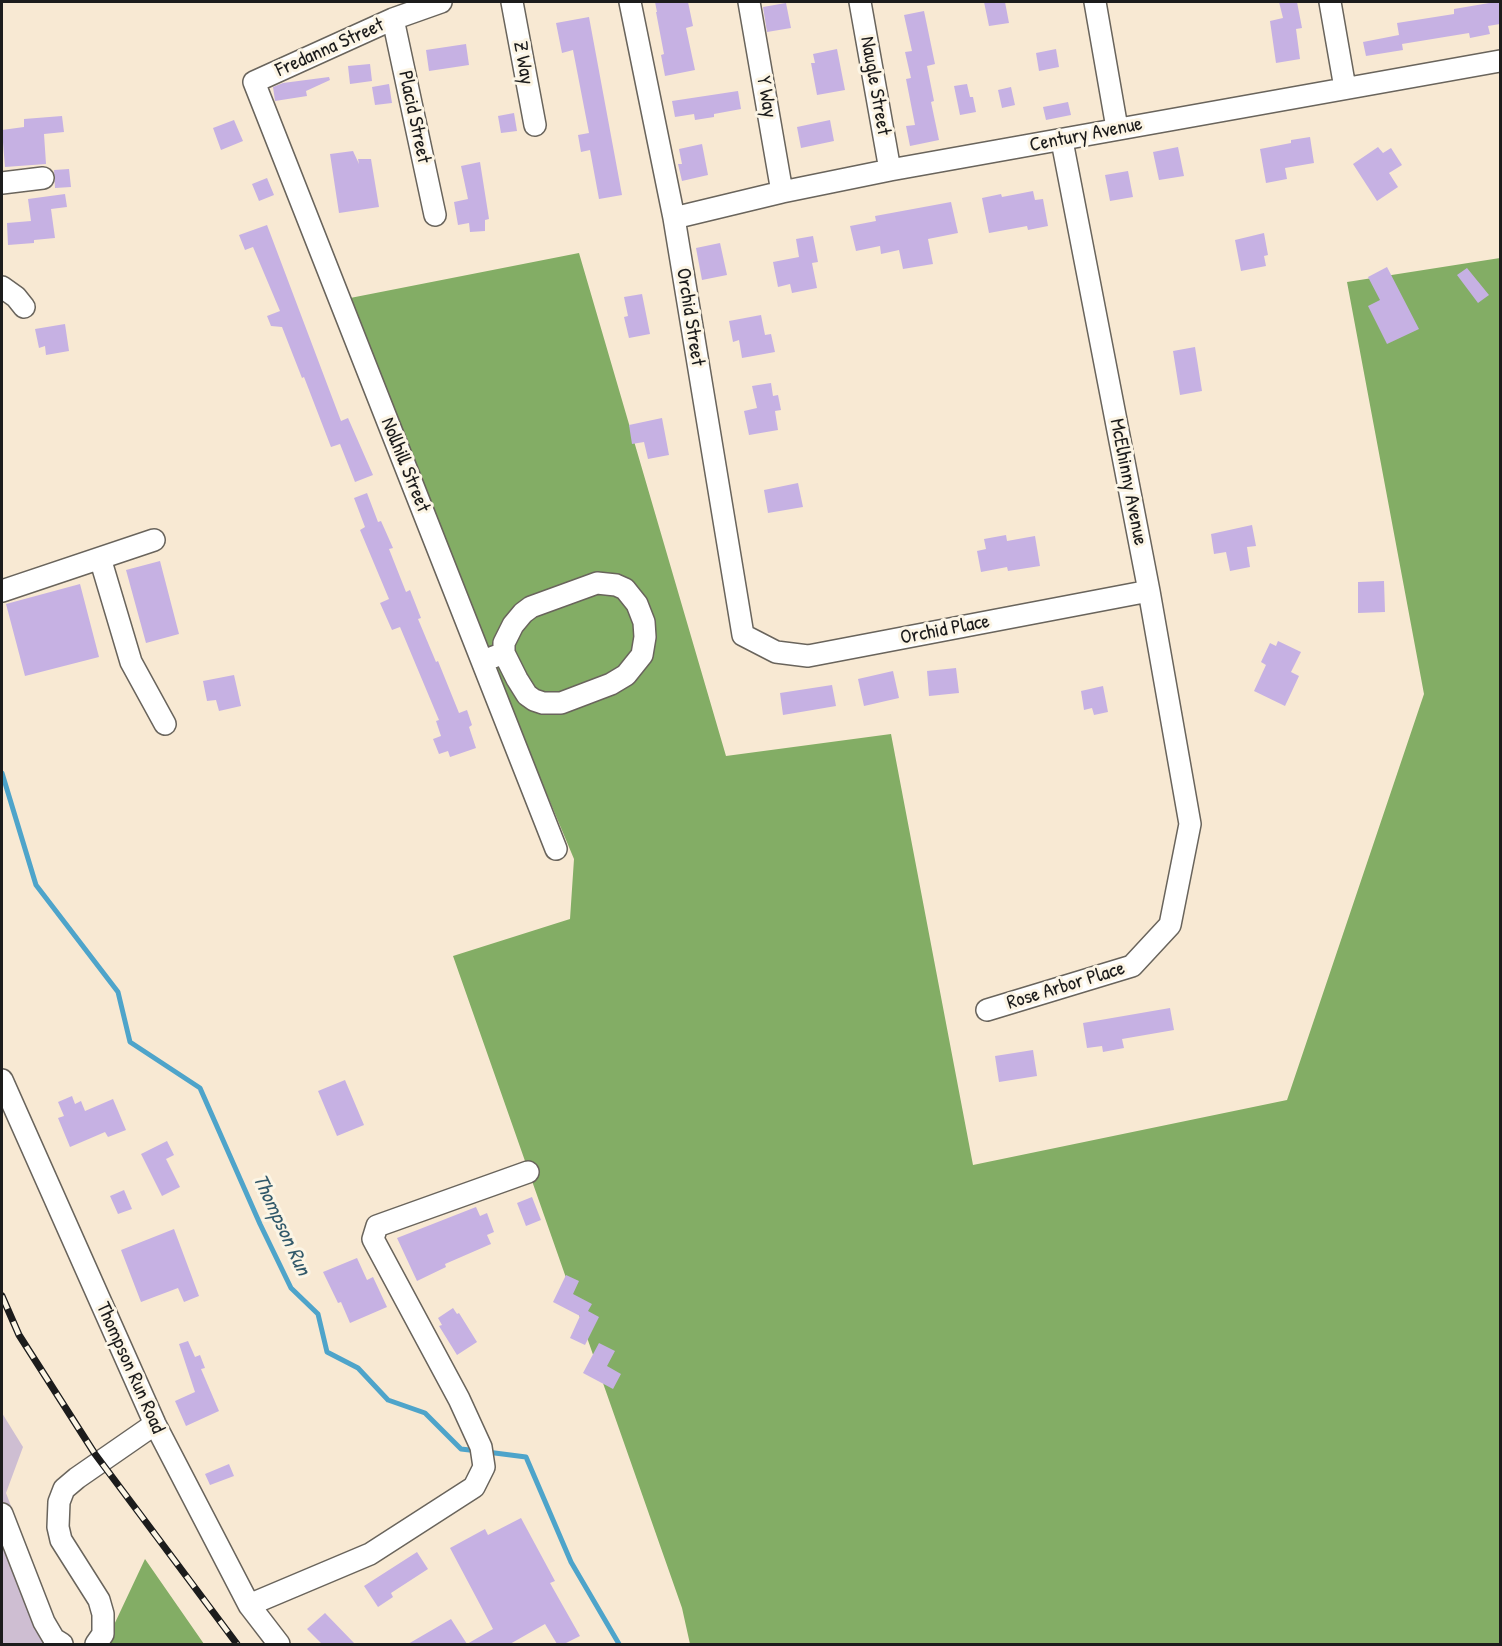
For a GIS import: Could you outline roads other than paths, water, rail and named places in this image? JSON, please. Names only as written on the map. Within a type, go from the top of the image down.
[{"type":"street","name":"Fredanna Street","points":[[254,82],[393,19],[441,2]]},
{"type":"street","name":"Z Way","points":[[512,2],[535,125]]},
{"type":"street","name":"Orchid Street","points":[[630,2],[674,218],[743,635]]},
{"type":"street","name":"Y Way","points":[[749,2],[782,192]]},
{"type":"street","name":"Naugle Street","points":[[860,2],[890,170]]},
{"type":"street","points":[[1095,2],[1117,128]]},
{"type":"street","points":[[1330,2],[1345,88]]},
{"type":"street","name":"Placid Street","points":[[393,19],[435,215]]},
{"type":"street","name":"Century Avenue","points":[[674,218],[782,192],[890,170],[1500,61]]},
{"type":"street","name":"Nollhill Street","points":[[254,82],[556,849]]},
{"type":"street","name":"McElhinny Avenue","points":[[1062,141],[1149,591],[1190,824]]},
{"type":"street","points":[[2,183],[43,178]]},
{"type":"street","points":[[2,287],[16,297],[24,307]]},
{"type":"street","points":[[2,591],[154,540]]},
{"type":"street","points":[[100,558],[131,662],[165,724]]},
{"type":"street","points":[[597,583],[616,585],[625,589],[637,604],[644,622],[645,637],[642,655],[626,675],[611,684],[561,703],[543,703],[527,695],[516,679],[504,653],[504,643],[508,634],[523,613],[549,599],[597,583]]},
{"type":"street","name":"Orchid Place","points":[[743,635],[776,652],[808,656],[1149,591]]},
{"type":"street","points":[[483,661],[504,653]]},
{"type":"street","name":"Rose Arbor Place","points":[[987,1010],[1132,966],[1170,925],[1190,824]]},
{"type":"street","name":"Thompson Run Road","points":[[2,1080],[155,1424],[249,1605],[279,1644]]},
{"type":"street","points":[[249,1605],[370,1554],[474,1487],[482,1457],[459,1399],[373,1239],[377,1226],[528,1172]]},
{"type":"street","points":[[96,1644],[103,1634],[103,1614],[99,1600],[61,1540],[58,1527],[59,1502],[64,1489],[77,1478],[155,1424]]},
{"type":"street","points":[[2,1514],[45,1622],[54,1639],[62,1644]]},
{"type":"waterway","name":"Thompson Run","points":[[2,773],[36,885],[118,992],[130,1042],[200,1088],[291,1288],[318,1314],[327,1352],[358,1368],[388,1400],[425,1413],[461,1449],[478,1451]]},
{"type":"waterway","name":"Thompson Run","points":[[487,1452],[526,1457],[571,1562],[619,1644]]},
{"type":"railway","points":[[2,1296],[19,1335],[95,1454],[237,1644]]}]
